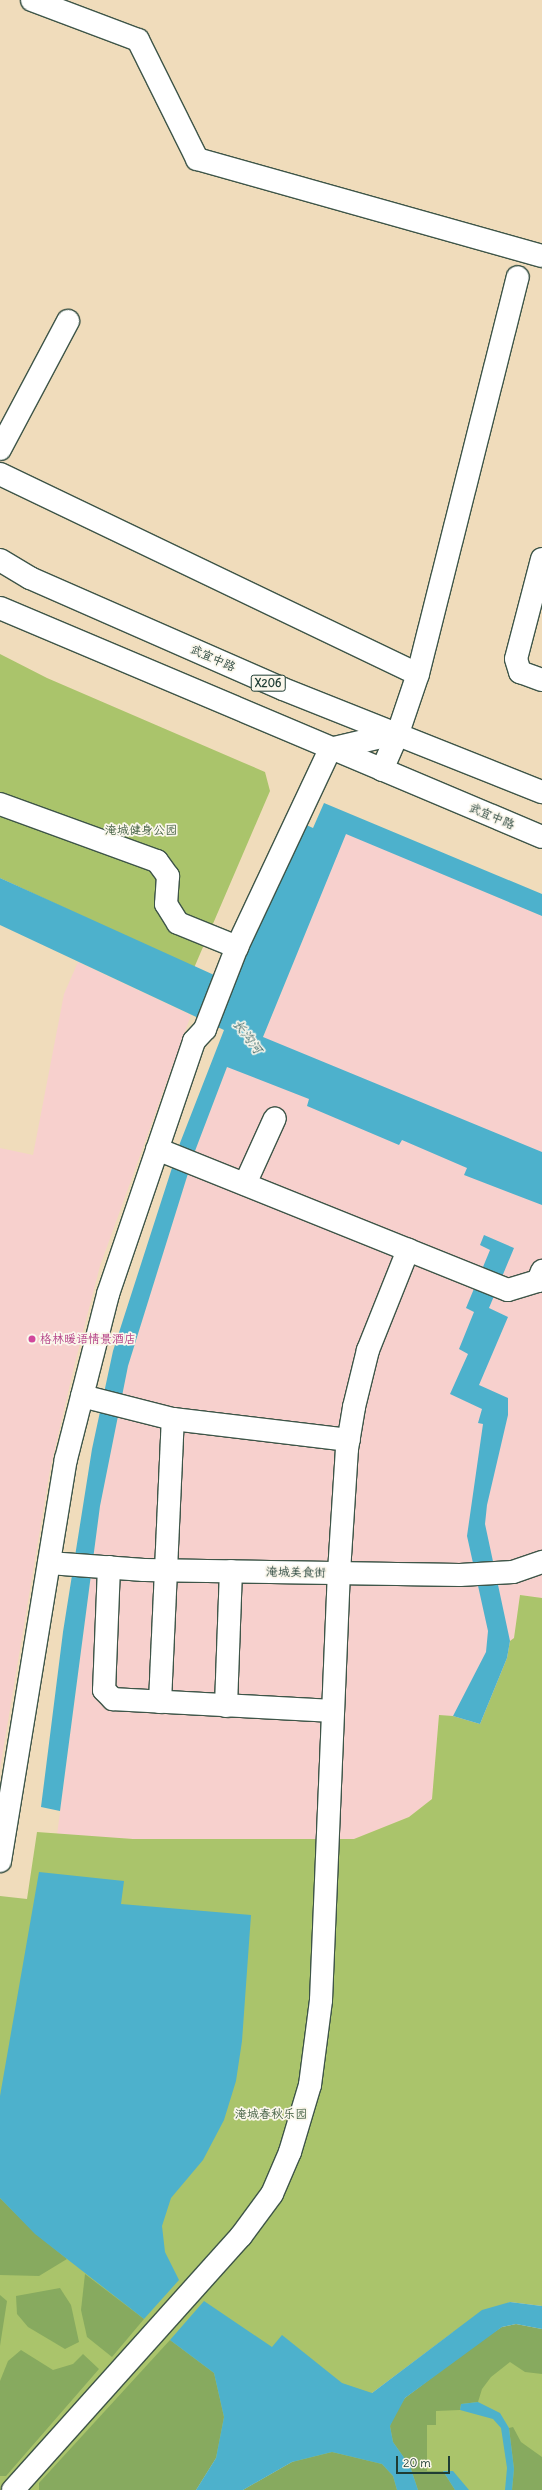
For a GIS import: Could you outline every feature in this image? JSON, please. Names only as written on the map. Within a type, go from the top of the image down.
[{"type":"main road","points":[[32,0],[138,40],[197,159],[542,256]]},
{"type":"main road","points":[[382,770],[398,733],[418,674],[518,277]]},
{"type":"main road","points":[[0,449],[68,321]]},
{"type":"main road","points":[[0,474],[418,674]]},
{"type":"main road","points":[[542,559],[516,659],[520,672],[542,680]]},
{"type":"main road","name":"武宜中路","points":[[0,560],[30,578],[283,689],[398,733],[542,792]]},
{"type":"main road","name":"武宜中路","points":[[0,608],[330,749],[542,837]]},
{"type":"main road","points":[[0,1861],[66,1459],[108,1294],[194,1042],[205,1029],[237,947],[330,749],[398,733]]},
{"type":"main road","points":[[0,804],[157,861],[168,876],[166,904],[178,923],[237,947]]},
{"type":"main road","points":[[245,1184],[275,1118]]},
{"type":"main road","points":[[158,1149],[508,1290],[538,1281],[542,1271]]},
{"type":"main road","points":[[13,2490],[240,2236],[272,2194],[290,2152],[310,2085],[321,2000],[332,1711],[339,1572],[349,1440],[368,1350],[408,1250]]},
{"type":"main road","points":[[82,1396],[173,1419],[349,1440]]},
{"type":"main road","points":[[160,1702],[173,1419]]},
{"type":"main road","name":"淹城美食街","points":[[49,1563],[166,1570],[460,1575],[514,1572],[542,1562]]},
{"type":"main road","points":[[109,1567],[104,1690],[113,1699],[332,1711]]},
{"type":"main road","points":[[226,1706],[231,1571]]},
{"type":"shaded area","points":[[346,833],[542,916],[542,1598],[520,1595],[514,1638],[510,1641],[507,1658],[480,1724],[439,1716],[432,1799],[409,1817],[354,1839],[133,1839],[57,1835],[100,1506],[128,1366],[195,1151],[227,1067],[263,1037]]},
{"type":"shaded area","points":[[78,962],[191,1015],[100,1266],[74,1367],[50,1470],[0,1769],[0,1148],[33,1155],[64,994]]},
{"type":"green space","name":"淹城健身公园","points":[[0,654],[47,678],[265,772],[270,791],[194,968],[0,878]]},
{"type":"green space","name":"淹城春秋乐园","points":[[520,1595],[542,1598],[542,2306],[510,2302],[452,2333],[372,2393],[216,2458],[196,2490],[0,2490],[0,1896],[27,1899],[37,1832],[133,1839],[354,1839],[409,1817],[432,1799],[439,1715],[453,1716],[480,1724],[507,1658],[510,1641],[514,1638]]},
{"type":"green space","points":[[0,2198],[35,2233],[67,2259],[39,2276],[0,2275]]},
{"type":"green space","points":[[85,2274],[144,2319],[112,2357],[87,2337],[81,2310]]},
{"type":"green space","points":[[60,2288],[71,2305],[79,2342],[65,2349],[28,2327],[17,2314],[16,2296]]},
{"type":"green space","points":[[0,2295],[7,2301],[0,2346]]},
{"type":"green space","points":[[516,2324],[542,2329],[542,2374],[525,2372],[510,2362],[491,2377],[482,2389],[478,2402],[461,2404],[460,2410],[436,2411],[436,2425],[427,2425],[427,2471],[443,2471],[455,2490],[418,2490],[410,2466],[393,2442],[390,2426],[394,2415],[405,2398],[480,2341],[502,2327]]},
{"type":"green space","points":[[502,2327],[542,2329],[542,2490],[243,2490],[405,2398]]},
{"type":"green space","points":[[170,2340],[214,2373],[224,2417],[216,2458],[196,2490],[39,2490],[39,2483]]},
{"type":"green space","points":[[21,2350],[53,2370],[73,2364],[83,2354],[99,2369],[6,2476],[0,2476],[0,2381],[8,2361]]},
{"type":"green space","points":[[513,2427],[521,2442],[542,2457],[542,2490],[512,2490],[514,2469],[509,2428]]},
{"type":"green space","points":[[332,2452],[382,2464],[393,2476],[397,2490],[243,2490],[292,2462]]},
{"type":"water","name":"长沟河","points":[[324,803],[542,894],[542,916],[346,834],[263,1037],[542,1152],[542,1205],[464,1175],[467,1168],[402,1140],[399,1145],[307,1106],[309,1099],[227,1067],[195,1151],[128,1366],[100,1506],[60,1811],[41,1807],[63,1632],[92,1449],[113,1351],[180,1143],[224,1030],[0,925],[0,878],[234,984],[302,823],[313,828]]},
{"type":"water","points":[[484,1235],[514,1248],[489,1308],[508,1317],[479,1385],[508,1398],[508,1415],[487,1505],[485,1524],[510,1641],[507,1658],[480,1724],[453,1716],[486,1652],[488,1631],[467,1536],[483,1424],[478,1423],[482,1409],[450,1394],[468,1354],[459,1349],[474,1312],[466,1308],[490,1250],[480,1245]]},
{"type":"water","points":[[39,1872],[124,1881],[121,1904],[251,1915],[242,2041],[236,2081],[224,2120],[203,2160],[171,2198],[162,2226],[165,2252],[179,2280],[144,2319],[35,2234],[0,2198],[0,2096]]},
{"type":"water","points":[[204,2301],[272,2347],[282,2335],[342,2383],[372,2393],[482,2310],[510,2302],[542,2306],[542,2329],[516,2324],[502,2327],[405,2398],[390,2426],[393,2442],[410,2466],[418,2490],[397,2490],[393,2476],[382,2464],[332,2452],[292,2462],[243,2490],[196,2490],[216,2458],[224,2417],[214,2373],[170,2340]]},
{"type":"water","points":[[478,2402],[500,2413],[509,2428],[514,2469],[512,2490],[505,2490],[507,2468],[501,2428],[493,2419],[460,2410],[461,2404]]},
{"type":"water","points":[[443,2471],[453,2471],[469,2490],[455,2490]]},
{"type":"place","name":"格林暖语情景酒店","points":[[32,1339]]}]
